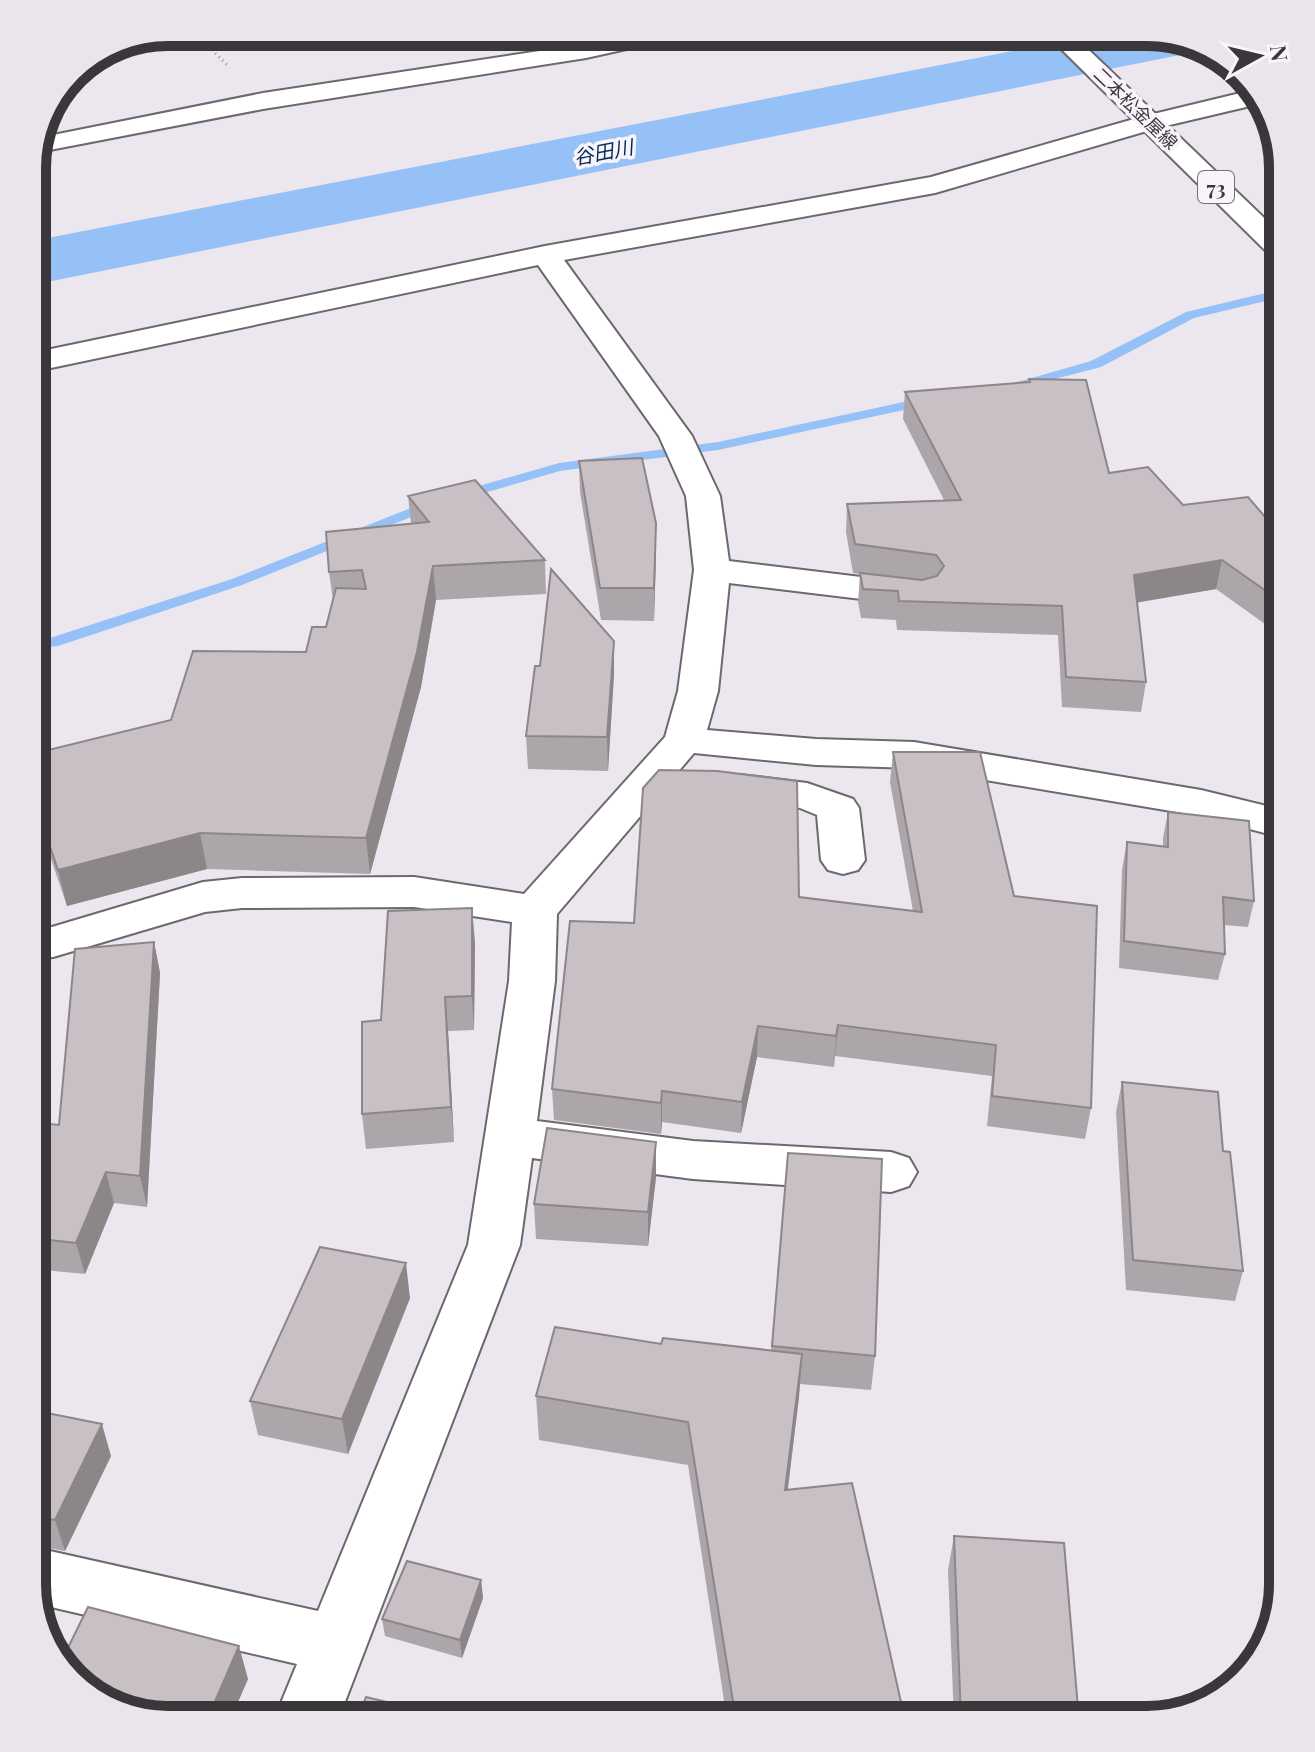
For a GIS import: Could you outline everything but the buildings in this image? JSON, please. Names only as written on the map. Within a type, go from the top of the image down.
[{"type":"street","points":[[48,144],[263,101],[609,46]]},
{"type":"street","name":"二本松金屋線","points":[[1071,46],[1269,238]]},
{"type":"street","points":[[46,360],[545,255],[935,185],[1146,116],[1247,98]]},
{"type":"street","points":[[311,1706],[494,1245],[532,981],[535,911],[684,740],[698,691],[712,570],[703,496],[675,436],[545,255]]},
{"type":"street","points":[[712,570],[919,595]]},
{"type":"street","points":[[684,740],[816,752],[914,755],[1201,803],[1269,820]]},
{"type":"street","points":[[650,777],[807,796],[838,808],[843,860]]},
{"type":"street","points":[[46,942],[203,897],[242,893],[414,892],[535,911]]},
{"type":"street","points":[[510,1136],[693,1160],[891,1172]]},
{"type":"street","points":[[46,1578],[335,1644]]},
{"type":"waterway","name":"谷田川","points":[[46,260],[1134,46]]},
{"type":"waterway","points":[[1004,388],[1096,364],[1190,315],[1269,296]]},
{"type":"waterway","points":[[463,495],[559,467],[718,446],[927,401]]},
{"type":"waterway","points":[[46,643],[237,582],[431,504]]}]
